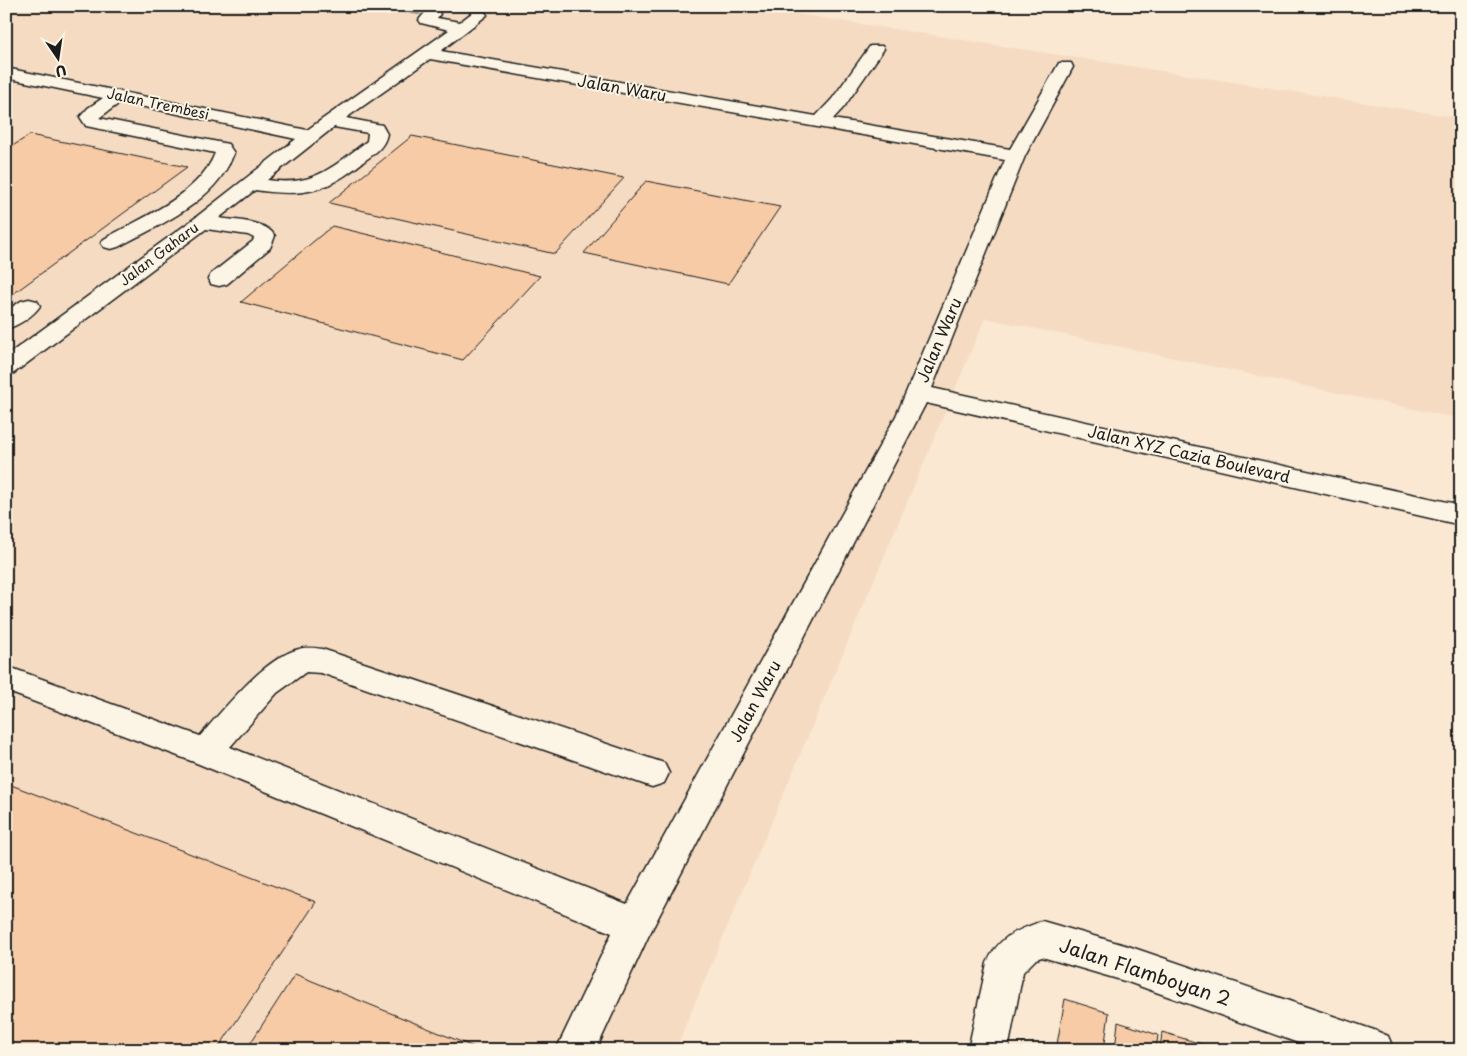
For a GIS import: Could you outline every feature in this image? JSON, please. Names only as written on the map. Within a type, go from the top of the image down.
[{"type":"street","points":[[432,14],[427,20],[463,27]]},
{"type":"street","name":"Jalan Gaharu","points":[[6,368],[202,222],[309,136],[427,54],[479,15]]},
{"type":"street","points":[[820,122],[838,103],[876,50]]},
{"type":"street","name":"Jalan Waru","points":[[427,54],[1016,156],[908,416],[635,925],[576,1050]]},
{"type":"street","points":[[1016,156],[1065,67]]},
{"type":"street","name":"Jalan Trembesi","points":[[6,73],[309,136]]},
{"type":"street","points":[[111,243],[203,188],[224,160],[225,153],[220,148],[92,122],[89,117],[94,112],[119,96]]},
{"type":"street","points":[[250,183],[295,188],[310,186],[323,181],[376,143],[378,134],[376,129],[330,121]]},
{"type":"street","points":[[203,188],[233,196]]},
{"type":"street","points":[[202,222],[254,230],[265,236],[264,244],[219,279]]},
{"type":"street","points":[[6,322],[29,306]]},
{"type":"street","name":"Jalan XYZ Cazia Boulevard","points":[[917,393],[1461,516]]},
{"type":"street","points":[[206,752],[266,684],[301,660],[322,660],[652,773]]},
{"type":"street","points":[[6,678],[206,752],[635,925]]},
{"type":"street","name":"Jalan Flamboyan 2","points":[[988,1050],[1006,963],[1023,946],[1042,939],[1128,964],[1374,1050]]},
{"type":"shaded area","points":[[6,6],[747,6],[1461,118],[1461,419],[985,318],[675,1050],[6,1050]]},
{"type":"building","points":[[384,6],[428,6],[419,14],[381,9]]},
{"type":"building","points":[[30,135],[187,167],[6,299],[6,150]]},
{"type":"building","points":[[412,136],[624,178],[555,254],[329,203]]},
{"type":"building","points":[[646,181],[780,207],[728,284],[584,253]]},
{"type":"building","points":[[332,226],[540,276],[463,360],[241,302]]},
{"type":"building","points":[[6,783],[316,902],[217,1050],[6,1050]]},
{"type":"building","points":[[295,974],[481,1050],[246,1050]]},
{"type":"building","points":[[1065,999],[1109,1013],[1104,1050],[1056,1050]]},
{"type":"building","points":[[1118,1022],[1158,1035],[1156,1050],[1115,1050]]},
{"type":"building","points":[[1162,1032],[1205,1045],[1204,1050],[1160,1050]]}]
